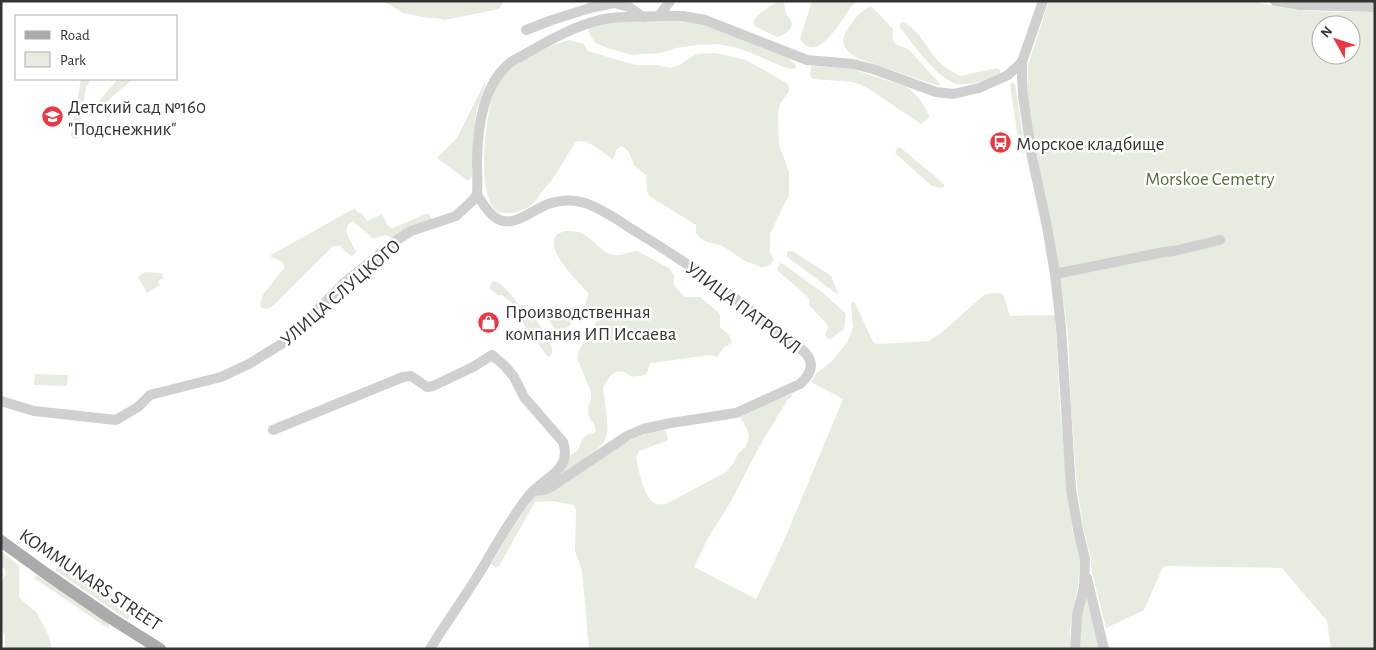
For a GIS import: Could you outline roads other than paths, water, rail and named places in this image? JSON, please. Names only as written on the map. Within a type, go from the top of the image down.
[{"type":"main road","name":"KOMMUNARS STREET","points":[[1,541],[109,617],[160,649]]},
{"type":"street","points":[[659,16],[670,1]]},
{"type":"street","points":[[1043,1],[1022,62],[1022,76],[1029,140],[1055,274],[1061,327],[1072,489],[1078,530],[1085,559],[1084,587],[1077,615],[1075,649]]},
{"type":"street","points":[[1275,1],[1300,5],[1375,7]]},
{"type":"street","points":[[526,30],[567,15],[614,3],[629,7],[643,17]]},
{"type":"street","points":[[476,195],[481,114],[494,82],[505,66],[560,35],[604,19],[683,16],[705,20],[807,60],[862,66],[936,92],[953,94],[979,88],[1008,75],[1022,62]]},
{"type":"street","name":"УЛИЦА ПАТРОКЛ","points":[[476,195],[495,217],[502,221],[512,221],[549,204],[561,201],[578,202],[596,208],[679,257],[716,283],[801,348],[811,364],[807,377],[800,384],[784,392],[736,413],[643,429],[627,436],[555,484],[544,490],[533,490]]},
{"type":"street","name":"УЛИЦА СЛУЦКОГО","points":[[1,401],[34,411],[116,420],[138,407],[150,395],[221,377],[249,364],[288,340],[343,284],[397,240],[411,231],[456,216],[476,195]]},
{"type":"street","points":[[1055,274],[1190,248],[1220,240]]},
{"type":"street","points":[[273,430],[403,377],[411,376],[427,387],[433,386],[481,363],[492,354],[514,377],[524,397],[563,442],[566,450],[563,466],[533,490],[507,526],[430,649]]},
{"type":"street","points":[[1085,572],[1104,649]]},
{"type":"place","name":"Детский сад №160 \"Подснежник\"","points":[[52,117]]},
{"type":"place","name":"Морское кладбище","points":[[1000,143]]},
{"type":"place","name":"Производственная компания ИП Иссаева","points":[[489,322]]},
{"type":"park label","name":"Morskoe Cemetry","points":[[1210,178]]}]
